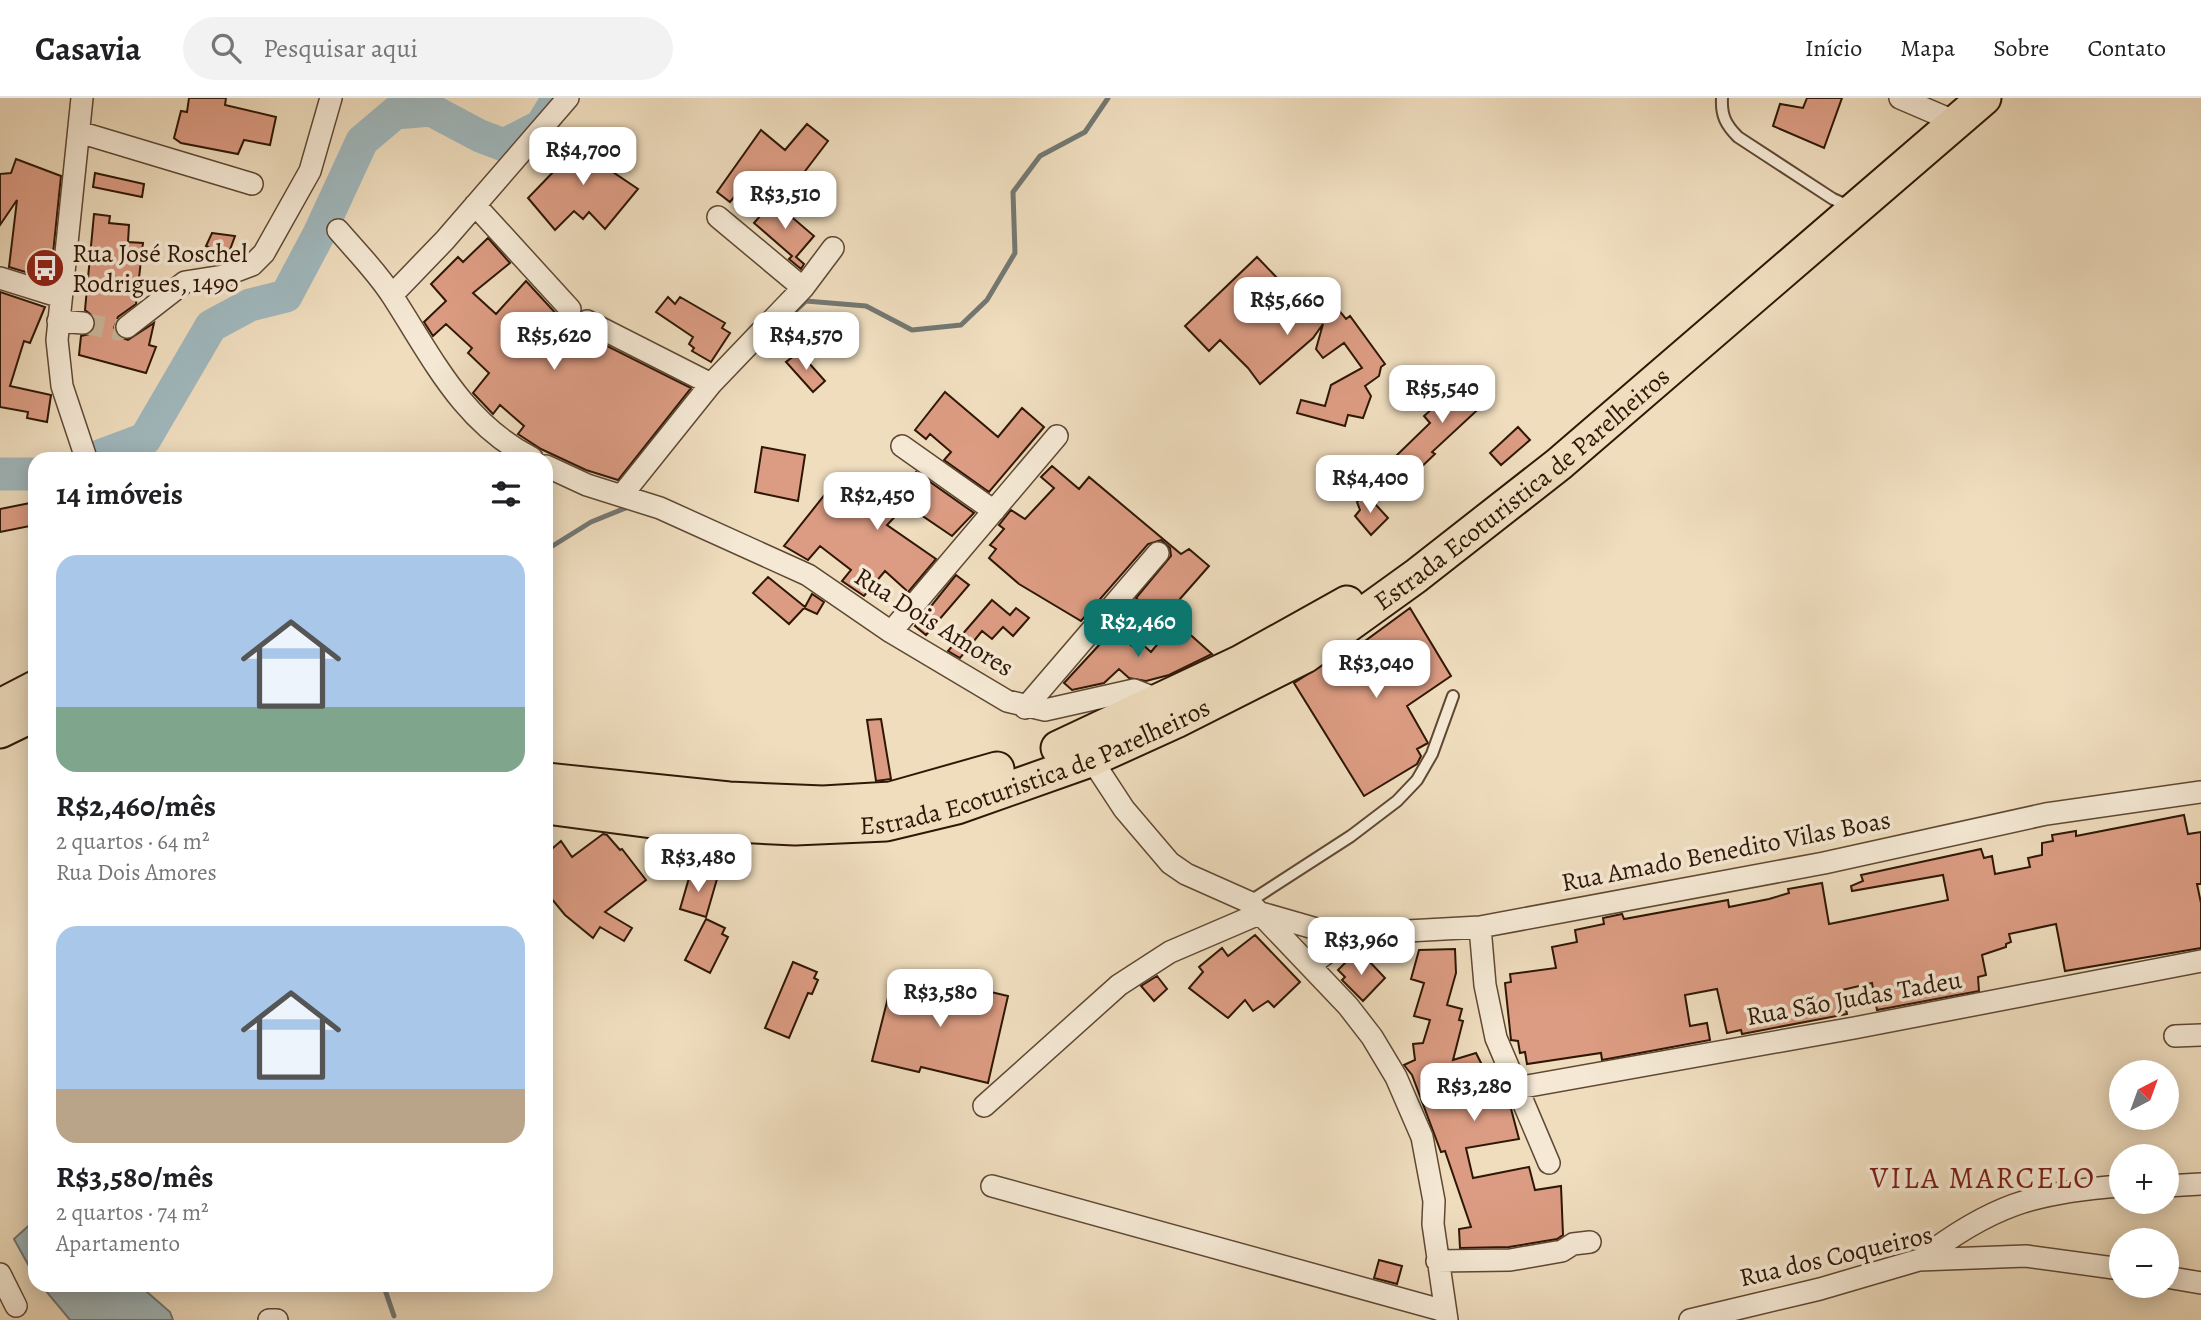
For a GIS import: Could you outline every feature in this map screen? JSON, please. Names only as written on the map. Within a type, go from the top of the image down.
[{"type":"main road","name":"Estrada Ecoturistica de Parelheiros","points":[[1170,710],[1339,608],[1371,585],[1548,444],[1833,200],[1949,111],[1984,98]]},
{"type":"main road","name":"Estrada Ecoturistica de Parelheiros","points":[[553,808],[652,821],[795,828],[886,824],[957,807],[1170,710],[1305,656],[1396,591],[1559,464],[1872,195],[1949,111]]},
{"type":"main road","points":[[0,706],[28,692]]},
{"type":"main road","points":[[0,732],[28,718]]},
{"type":"main road","name":"Estrada Ecoturistica de Parelheiros","points":[[553,781],[730,799],[869,802],[903,797],[1086,749]]},
{"type":"street","points":[[82,98],[58,321],[58,365],[66,400],[84,452]]},
{"type":"street","points":[[127,327],[185,282],[223,275],[252,265],[264,253],[310,171],[331,98]]},
{"type":"street","points":[[392,295],[568,98]]},
{"type":"street","points":[[1900,98],[1949,111]]},
{"type":"street","points":[[79,132],[252,184]]},
{"type":"street","points":[[475,205],[579,315],[711,384]]},
{"type":"street","points":[[718,216],[803,288]]},
{"type":"street","points":[[338,230],[392,295],[430,360],[453,392],[494,433],[523,452]]},
{"type":"street","points":[[622,495],[711,384],[803,288],[833,248]]},
{"type":"street","points":[[0,278],[61,297]]},
{"type":"street","points":[[58,321],[83,323]]},
{"type":"street","points":[[891,632],[1057,436]]},
{"type":"street","points":[[902,446],[994,511]]},
{"type":"street","name":"Rua Dois Amores","points":[[553,469],[587,485],[660,508],[808,575],[891,632],[1007,701],[1025,708],[1055,709],[1134,690],[1170,710]]},
{"type":"street","points":[[1025,708],[1158,553]]},
{"type":"street","points":[[992,1186],[1446,1316],[1437,1261],[1431,1180],[1422,1137],[1412,1112],[1372,1037],[1310,965],[1255,908],[1186,874],[1170,863],[1124,809],[1086,749]]},
{"type":"street","name":"Rua Amado Benedito Vilas Boas","points":[[1255,908],[1317,929],[1353,934],[1480,927],[1824,863],[2046,814],[2201,792]]},
{"type":"street","points":[[984,1106],[1119,985],[1170,952],[1255,908]]},
{"type":"street","points":[[1480,927],[1485,985],[1496,1038],[1549,1163]]},
{"type":"street","points":[[1310,965],[1353,934]]},
{"type":"street","name":"Rua São Judas Tadeu","points":[[1517,1088],[1854,1028],[2201,961]]},
{"type":"street","points":[[2175,1036],[2201,1035]]},
{"type":"street","points":[[2179,1185],[2201,1184]]},
{"type":"street","points":[[1920,1261],[1953,1235],[2018,1203],[2040,1195],[2109,1187]]},
{"type":"street","points":[[1437,1261],[1510,1260],[1562,1251],[1573,1244],[1590,1242]]},
{"type":"street","name":"Rua dos Coqueiros","points":[[1690,1320],[1820,1289],[1920,1261],[2025,1256],[2109,1267]]},
{"type":"street","points":[[0,1275],[16,1306]]},
{"type":"street","points":[[2179,1279],[2201,1283]]},
{"type":"street","points":[[268,1320],[276,1320]]},
{"type":"lane","points":[[1723,98],[1724,118],[1738,137],[1833,200],[1854,205],[1872,195]]},
{"type":"lane","points":[[1822,238],[1842,217],[1833,200]]},
{"type":"lane","points":[[1255,908],[1404,794],[1417,780],[1432,754],[1453,696]]},
{"type":"water","points":[[28,1226],[28,1264],[14,1239]]},
{"type":"water","points":[[47,1292],[147,1292],[170,1312],[173,1320],[70,1320]]},
{"type":"building","points":[[189,98],[226,98],[225,105],[276,117],[270,145],[244,140],[238,154],[181,143],[174,138],[181,111],[187,112]]},
{"type":"building","points":[[1807,98],[1842,98],[1824,148],[1773,126],[1780,104],[1803,108]]},
{"type":"building","points":[[807,124],[828,141],[783,200],[756,178],[748,188],[744,185],[730,202],[717,192],[761,130],[785,150]]},
{"type":"building","points":[[585,131],[613,156],[604,166],[638,189],[605,229],[589,212],[583,219],[574,211],[555,230],[528,198],[557,168]]},
{"type":"building","points":[[16,159],[61,176],[51,273],[32,271],[32,274],[9,267],[17,200],[0,225],[0,174],[11,173]]},
{"type":"building","points":[[95,173],[144,184],[142,197],[93,187]]},
{"type":"building","points":[[773,201],[814,236],[796,257],[804,264],[801,269],[789,259],[792,256],[754,223]]},
{"type":"building","points":[[94,214],[110,216],[109,223],[129,225],[128,242],[143,243],[136,304],[118,317],[114,328],[117,336],[128,340],[154,323],[149,345],[156,347],[146,373],[79,355],[81,336],[89,334],[96,325],[94,317],[85,310]]},
{"type":"building","points":[[212,233],[235,236],[228,255],[206,246]]},
{"type":"building","points":[[488,238],[510,263],[473,293],[496,314],[526,281],[560,318],[574,321],[581,333],[691,388],[618,480],[586,470],[553,455],[553,452],[541,449],[518,434],[524,426],[500,405],[493,414],[473,393],[489,373],[468,353],[472,348],[446,324],[433,336],[424,322],[446,301],[431,284],[458,257],[463,262]]},
{"type":"building","points":[[1257,257],[1280,281],[1277,284],[1301,306],[1323,291],[1346,319],[1350,316],[1385,364],[1381,367],[1379,376],[1365,386],[1371,396],[1363,418],[1348,415],[1345,426],[1297,413],[1301,400],[1325,406],[1331,385],[1362,368],[1344,343],[1323,358],[1316,349],[1323,324],[1313,338],[1260,384],[1220,340],[1209,351],[1185,326]]},
{"type":"building","points":[[0,292],[45,307],[30,343],[24,341],[10,386],[51,395],[47,422],[27,418],[28,412],[0,407]]},
{"type":"building","points":[[668,297],[675,304],[680,297],[725,323],[722,328],[730,333],[711,362],[692,351],[694,348],[689,344],[693,337],[656,312]]},
{"type":"building","points":[[799,352],[825,381],[813,392],[786,362]]},
{"type":"building","points":[[1465,379],[1486,402],[1432,452],[1435,454],[1414,474],[1396,456],[1430,423],[1424,416]]},
{"type":"building","points":[[945,392],[998,437],[1022,408],[1044,427],[989,492],[944,460],[951,452],[930,434],[926,439],[915,430]]},
{"type":"building","points":[[1518,427],[1530,440],[1501,465],[1490,453]]},
{"type":"building","points":[[762,447],[805,455],[798,501],[755,492]]},
{"type":"building","points":[[1052,466],[1079,489],[1089,477],[1181,554],[1189,549],[1209,566],[1172,608],[1175,611],[1164,623],[1136,598],[1171,556],[1170,548],[1161,540],[1148,544],[1081,621],[1019,584],[989,558],[996,549],[990,545],[1004,529],[999,525],[1011,510],[1025,519],[1054,488],[1041,477]]},
{"type":"building","points":[[916,472],[974,513],[952,536],[896,498],[905,506],[887,525],[936,559],[904,597],[901,595],[906,590],[885,571],[864,596],[842,581],[851,570],[820,546],[808,560],[784,546],[830,488],[834,492],[836,489],[853,504],[874,479],[895,497]]},
{"type":"building","points":[[1365,493],[1388,518],[1371,535],[1355,516],[1360,510],[1357,502]]},
{"type":"building","points":[[28,503],[28,526],[0,532],[0,509]]},
{"type":"building","points":[[956,575],[969,585],[926,635],[915,626]]},
{"type":"building","points":[[768,577],[805,607],[812,594],[824,602],[817,614],[804,608],[789,624],[753,593]]},
{"type":"building","points":[[992,600],[1010,615],[1016,608],[1029,618],[1013,636],[1003,627],[992,639],[982,631],[960,658],[948,651]]},
{"type":"building","points":[[1410,608],[1451,676],[1407,706],[1428,743],[1417,749],[1421,756],[1417,764],[1364,796],[1294,683],[1352,646],[1354,649]]},
{"type":"building","points":[[1176,622],[1212,654],[1169,675],[1146,681],[1129,678],[1119,669],[1104,683],[1072,690],[1064,683],[1113,630],[1137,650],[1142,644],[1151,652]]},
{"type":"building","points":[[881,719],[891,779],[876,781],[867,720]]},
{"type":"building","points":[[2184,815],[2188,834],[2201,832],[2201,884],[2197,884],[2201,903],[2201,948],[2065,971],[2056,924],[2009,934],[2011,942],[2006,944],[2006,947],[1982,955],[1986,975],[1978,977],[1979,991],[1877,1010],[1872,983],[1842,990],[1847,1014],[1742,1034],[1741,1030],[1727,1033],[1717,989],[1685,995],[1690,1026],[1707,1023],[1710,1040],[1602,1060],[1601,1053],[1527,1064],[1525,1052],[1520,1053],[1518,1041],[1511,1040],[1505,983],[1511,982],[1510,974],[1556,968],[1552,947],[1577,942],[1575,930],[1604,924],[1603,918],[1622,914],[1624,919],[1728,900],[1729,907],[1789,893],[1788,889],[1822,883],[1829,924],[1948,900],[1943,875],[1852,891],[1851,886],[1863,881],[1861,875],[1981,849],[1984,858],[1992,856],[1995,874],[2030,867],[2028,858],[2042,855],[2042,843],[2053,841],[2052,835],[2076,831],[2076,836]]},
{"type":"building","points":[[603,834],[607,835],[622,849],[646,880],[605,912],[632,928],[624,941],[600,927],[593,938],[565,915],[553,900],[553,848],[561,841],[572,857]]},
{"type":"building","points":[[691,871],[717,879],[706,917],[680,909]]},
{"type":"building","points":[[706,919],[725,928],[722,934],[728,937],[710,973],[685,960]]},
{"type":"building","points":[[1255,935],[1300,982],[1274,1007],[1268,1001],[1253,1011],[1245,1000],[1228,1018],[1189,988],[1203,972],[1199,967],[1222,948],[1228,956]]},
{"type":"building","points":[[1455,949],[1456,973],[1447,1005],[1462,1009],[1459,1020],[1463,1021],[1453,1060],[1476,1053],[1494,1089],[1505,1105],[1510,1105],[1519,1139],[1466,1148],[1473,1178],[1529,1167],[1535,1190],[1561,1186],[1563,1235],[1557,1239],[1509,1247],[1460,1248],[1459,1229],[1471,1227],[1445,1151],[1441,1152],[1412,1075],[1404,1065],[1415,1060],[1413,1044],[1423,1043],[1430,1020],[1414,1016],[1424,983],[1411,979],[1419,950]]},
{"type":"building","points":[[1351,957],[1363,966],[1368,960],[1385,978],[1363,1001],[1342,980],[1345,977],[1338,970]]},
{"type":"building","points":[[793,962],[817,972],[814,978],[818,980],[812,994],[808,993],[789,1038],[765,1028]]},
{"type":"building","points":[[894,974],[960,990],[961,985],[1008,996],[988,1083],[921,1067],[919,1072],[872,1061]]},
{"type":"building","points":[[1157,976],[1167,989],[1154,1001],[1141,986]]},
{"type":"building","points":[[1379,1260],[1402,1266],[1397,1284],[1374,1278]]},
{"type":"waterway","points":[[792,314],[806,301],[866,306],[912,330],[961,325],[987,300],[1015,253],[1013,192],[1040,156],[1085,132],[1108,98]]},
{"type":"waterway","points":[[110,452],[145,439],[211,326],[250,305],[286,296],[319,234],[362,141],[395,113],[431,110],[480,136],[504,145],[541,126],[552,108]]},
{"type":"waterway","points":[[0,474],[28,474]]},
{"type":"waterway","points":[[553,546],[591,522],[633,505]]},
{"type":"waterway","points":[[386,1292],[394,1316]]},
{"type":"tunnel","points":[[83,323],[118,330],[127,327]]},
{"type":"place","name":"Rua José Roschel Rodrigues, 1490","points":[[45,268]]},
{"type":"district","name":"VILA MARCELO","points":[[1983,1178]]}]
